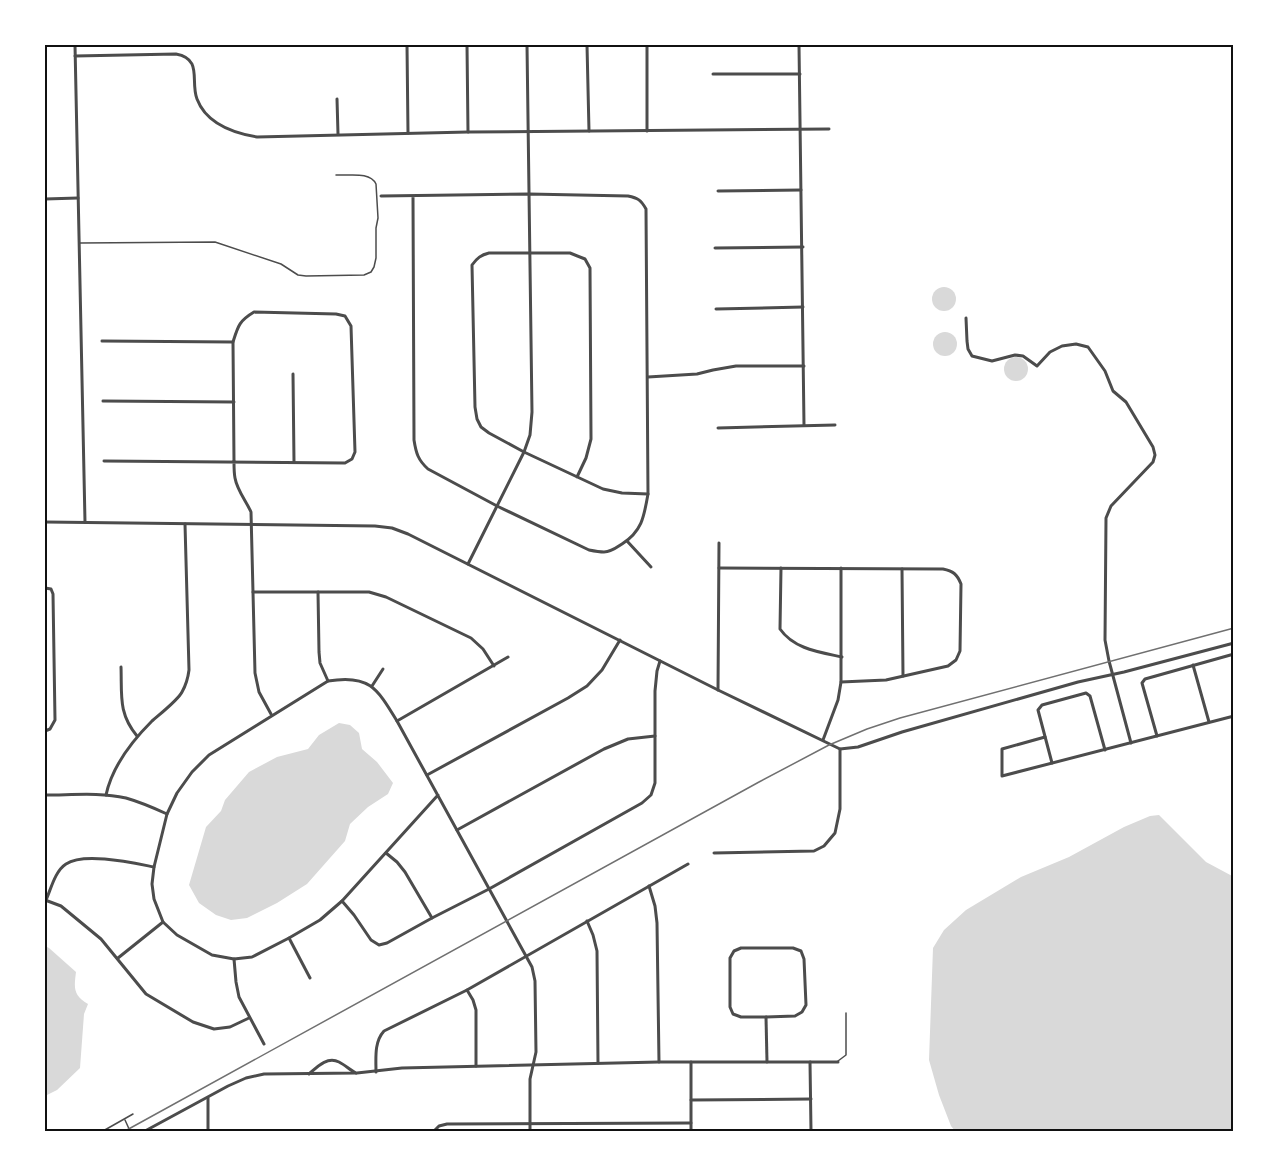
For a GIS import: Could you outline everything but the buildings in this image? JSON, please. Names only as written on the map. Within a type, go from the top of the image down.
[{"type":"street","points":[[75,45],[85,522]]},
{"type":"street","points":[[407,45],[408,133]]},
{"type":"street","points":[[467,45],[468,132]]},
{"type":"street","points":[[468,564],[524,452],[530,435],[532,412],[527,45]]},
{"type":"street","points":[[587,45],[589,131]]},
{"type":"street","points":[[647,45],[647,130]]},
{"type":"street","points":[[799,45],[804,425]]},
{"type":"street","points":[[75,56],[185,55],[194,68],[196,98],[206,116],[241,134],[256,137],[468,132],[829,129]]},
{"type":"street","points":[[713,74],[800,74]]},
{"type":"street","points":[[337,99],[338,134]]},
{"type":"street","points":[[718,191],[801,190]]},
{"type":"street","points":[[381,196],[529,194],[628,196],[642,201],[646,209],[648,494],[645,516],[637,531],[627,541],[612,550],[605,553],[589,550],[497,506],[428,469],[421,462],[416,452],[414,428],[413,196]]},
{"type":"street","points":[[45,199],[78,198]]},
{"type":"street","points":[[715,248],[803,247]]},
{"type":"street","points":[[577,477],[586,458],[591,439],[590,268],[585,259],[570,253],[489,253],[481,255],[472,265],[475,407],[481,427],[524,452],[577,477],[603,489],[621,493],[648,494]]},
{"type":"street","points":[[716,309],[803,308]]},
{"type":"street","points":[[104,461],[234,462],[294,462],[345,463],[352,459],[354,452],[351,326],[345,315],[254,312],[243,319],[233,342],[234,462],[235,479],[238,490],[251,512],[255,673],[259,692],[272,715]]},
{"type":"street","points":[[966,318],[968,349],[972,356],[979,358],[992,361],[1015,355],[1023,356],[1037,366],[1050,352],[1062,346],[1076,344],[1088,347],[1105,371],[1113,391],[1126,402],[1153,447],[1155,455],[1153,462],[1111,506],[1106,518],[1105,640],[1131,743]]},
{"type":"street","points":[[102,341],[233,342]]},
{"type":"street","points":[[647,377],[697,374],[736,366],[804,366]]},
{"type":"street","points":[[293,374],[294,462]]},
{"type":"street","points":[[103,401],[234,402]]},
{"type":"street","points":[[718,428],[835,425]]},
{"type":"street","points":[[45,522],[392,528],[840,749],[858,747],[902,732],[1078,682],[1234,643]]},
{"type":"street","points":[[106,795],[109,783],[121,760],[138,736],[181,694],[187,679],[189,670],[185,524]]},
{"type":"street","points":[[627,541],[651,567]]},
{"type":"street","points":[[718,690],[719,543]]},
{"type":"street","points":[[719,568],[943,569],[958,575],[961,584],[960,651],[957,660],[948,666],[886,680],[841,682]]},
{"type":"street","points":[[781,568],[780,629],[791,641],[807,649],[842,657]]},
{"type":"street","points":[[822,741],[838,700],[841,682],[841,568]]},
{"type":"street","points":[[902,569],[903,676]]},
{"type":"street","points":[[45,588],[51,589],[53,594],[55,720],[50,729],[45,731]]},
{"type":"street","points":[[253,592],[369,592],[386,597],[471,638],[483,649],[494,666]]},
{"type":"street","points":[[318,592],[320,663],[328,681]]},
{"type":"street","points":[[427,775],[587,686],[602,670],[620,640]]},
{"type":"street","points":[[1156,736],[1142,683],[1145,679],[1234,654]]},
{"type":"street","points":[[397,721],[508,657]]},
{"type":"street","points":[[342,901],[371,940],[379,945],[387,943],[642,803],[651,795],[655,783],[655,691],[660,660]]},
{"type":"street","points":[[1193,665],[1209,722]]},
{"type":"street","points":[[121,667],[123,710],[129,726],[138,736]]},
{"type":"street","points":[[372,686],[383,669]]},
{"type":"street","points":[[438,795],[342,901],[320,920],[252,957],[234,959],[212,955],[177,935],[163,922],[154,899],[152,884],[154,867],[167,814],[177,793],[192,772],[209,755],[328,681],[344,678],[358,680],[372,686],[380,694],[397,721],[438,795],[532,967],[535,981],[536,1052],[530,1079],[530,1131]]},
{"type":"street","points":[[1052,763],[1038,710],[1042,705],[1086,693],[1090,696],[1105,750]]},
{"type":"street","points":[[1045,737],[1002,749],[1002,776],[1234,716]]},
{"type":"street","points":[[457,830],[604,749],[628,739],[655,736]]},
{"type":"street","points":[[714,853],[814,851],[824,846],[835,834],[840,809],[840,749]]},
{"type":"street","points":[[45,795],[106,795],[126,798],[167,814]]},
{"type":"street","points":[[386,853],[398,862],[432,918]]},
{"type":"street","points":[[154,867],[114,860],[80,859],[66,863],[58,872],[45,900],[61,906],[101,939],[146,994],[193,1022],[214,1029],[230,1027],[249,1018]]},
{"type":"street","points":[[376,1072],[377,1043],[384,1031],[467,990],[688,864]]},
{"type":"street","points":[[649,886],[657,923],[659,1062]]},
{"type":"street","points":[[586,921],[597,951],[598,1063]]},
{"type":"street","points":[[117,958],[163,922]]},
{"type":"street","points":[[289,938],[310,978]]},
{"type":"street","points":[[741,948],[793,948],[801,951],[804,959],[806,1005],[802,1012],[795,1016],[766,1017],[741,1017],[733,1014],[730,1007],[730,958],[734,951],[741,948]]},
{"type":"street","points":[[234,959],[239,997],[264,1044]]},
{"type":"street","points":[[467,990],[476,1010],[476,1066]]},
{"type":"street","points":[[766,1017],[767,1062]]},
{"type":"street","points":[[309,1074],[321,1063],[332,1060],[357,1073]]},
{"type":"street","points":[[691,1062],[691,1131]]},
{"type":"street","points":[[810,1062],[811,1131]]},
{"type":"street","points":[[145,1131],[228,1086],[246,1078],[264,1074],[357,1073],[402,1068],[598,1063],[838,1062]]},
{"type":"street","points":[[208,1098],[208,1131]]},
{"type":"street","points":[[691,1100],[811,1099]]},
{"type":"street","points":[[434,1131],[439,1126],[447,1124],[691,1123]]},
{"type":"lane","points":[[79,243],[215,242],[281,264],[298,275],[364,275],[371,272],[376,258],[378,218],[375,180],[365,176],[336,175]]},
{"type":"lane","points":[[838,1062],[846,1054],[846,1013]]},
{"type":"lane","points":[[103,1131],[133,1114]]},
{"type":"lane","points":[[124,1119],[130,1131]]},
{"type":"shaded area","points":[[944,287],[952,291],[956,299],[952,307],[944,311],[936,307],[932,299],[936,291]]},
{"type":"shaded area","points":[[945,332],[953,336],[957,344],[953,352],[945,356],[937,352],[933,344],[937,336]]},
{"type":"shaded area","points":[[1016,357],[1024,361],[1028,369],[1024,377],[1016,381],[1008,377],[1004,369],[1008,361]]},
{"type":"shaded area","points":[[339,723],[350,725],[359,733],[362,749],[377,762],[393,783],[388,794],[368,807],[350,824],[345,841],[307,884],[277,903],[247,918],[231,920],[216,915],[199,903],[189,885],[206,827],[221,811],[225,800],[249,772],[277,757],[308,749],[319,735]]},
{"type":"shaded area","points":[[1159,815],[1206,862],[1234,877],[1234,1131],[955,1131],[939,1095],[929,1060],[933,948],[944,930],[966,910],[1021,877],[1069,857],[1124,827],[1150,816]]},
{"type":"shaded area","points":[[45,946],[76,972],[77,994],[88,1004],[84,1014],[80,1068],[57,1090],[45,1096]]},
{"type":"railway","points":[[125,1131],[829,745],[900,718],[1234,628]]}]
